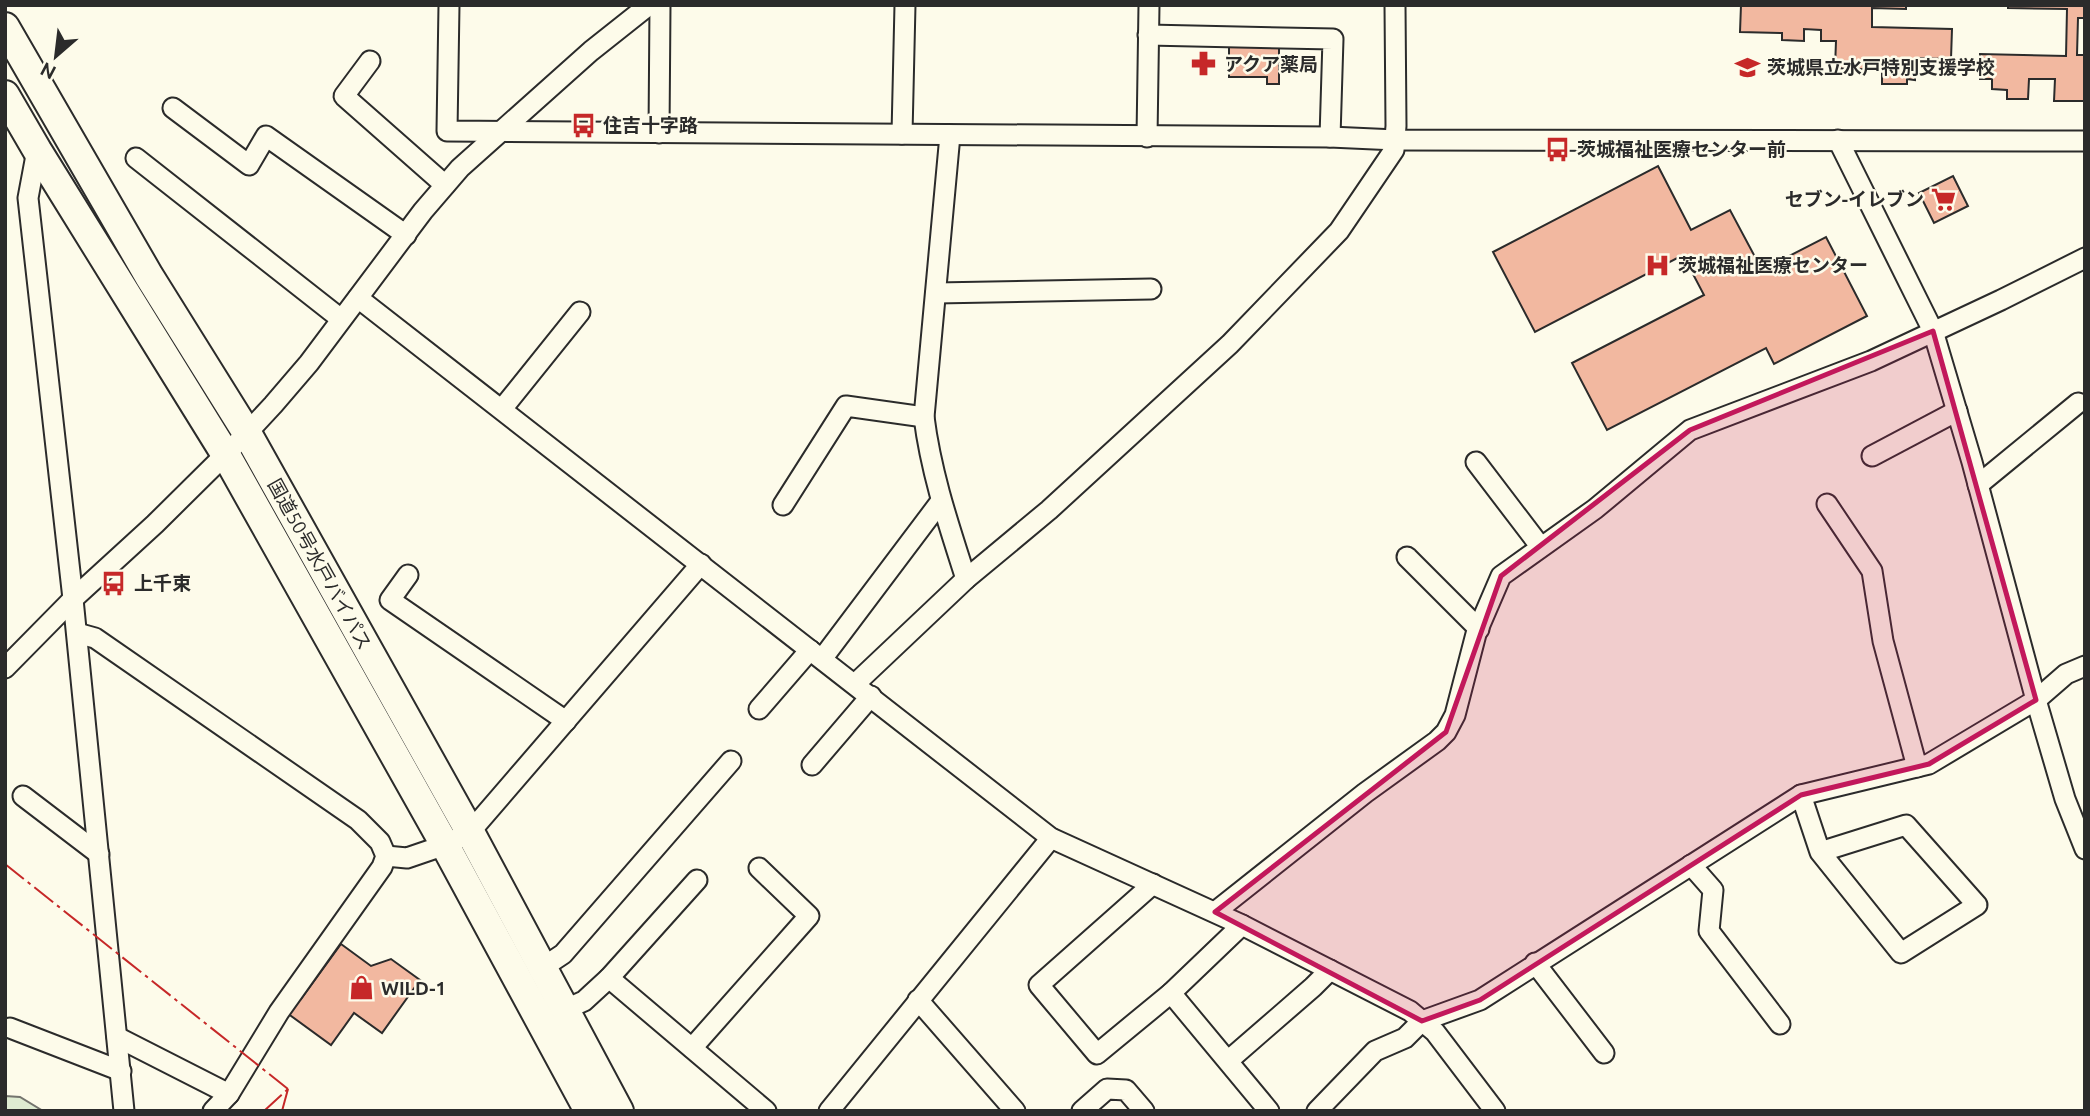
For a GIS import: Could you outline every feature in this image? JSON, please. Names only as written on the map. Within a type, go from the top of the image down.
[{"type":"highway","name":"国道50号水戸バイパス","points":[[5,27],[149,276],[247,433],[470,832],[619,1111]]},
{"type":"highway","name":"国道50号水戸バイパス","points":[[5,95],[226,454],[445,845],[589,1111]]},
{"type":"street","points":[[449,5],[447,131],[1396,140],[2085,141]]},
{"type":"street","points":[[5,668],[73,599],[155,524],[247,433],[309,363],[460,168],[591,51],[649,5]]},
{"type":"street","points":[[659,133],[660,5]]},
{"type":"street","points":[[902,134],[905,5]]},
{"type":"street","points":[[1147,137],[1149,5]]},
{"type":"street","points":[[855,684],[966,579],[1049,510],[1230,344],[1339,231],[1394,150],[1395,5]]},
{"type":"street","points":[[1148,35],[1333,39],[1330,138]]},
{"type":"street","points":[[370,61],[344,96],[445,185]]},
{"type":"street","points":[[173,108],[249,164],[266,136],[406,235]]},
{"type":"street","points":[[950,135],[924,417],[927,444],[941,501],[966,579]]},
{"type":"street","points":[[1838,140],[1933,331],[2065,799],[2085,849]]},
{"type":"street","points":[[37,150],[28,198],[77,633],[124,1111]]},
{"type":"street","points":[[136,158],[341,319]]},
{"type":"street","points":[[1215,912],[1446,732],[1455,715],[1479,629],[1501,576],[1595,509],[1690,430],[1871,361],[2083,263]]},
{"type":"street","points":[[936,293],[1151,289]]},
{"type":"street","points":[[358,298],[1051,838],[1242,925],[1410,1011],[1435,1032],[1495,1111]]},
{"type":"street","points":[[502,409],[580,312]]},
{"type":"street","points":[[1978,485],[2078,403]]},
{"type":"street","points":[[783,505],[846,406],[924,417]]},
{"type":"street","points":[[1872,456],[1957,411]]},
{"type":"street","points":[[1476,462],[1541,546]]},
{"type":"street","points":[[759,709],[816,655],[941,501]]},
{"type":"street","points":[[1827,504],[1872,571],[1883,641],[1917,767]]},
{"type":"street","points":[[1407,557],[1479,629]]},
{"type":"street","points":[[386,856],[407,858],[445,845],[470,832],[701,564]]},
{"type":"street","points":[[408,575],[390,600],[566,721]]},
{"type":"street","points":[[77,633],[95,638],[358,820],[380,842],[386,856],[382,867],[279,1012],[229,1094],[213,1111]]},
{"type":"street","points":[[1317,1111],[1375,1051],[1405,1038],[1422,1021],[1480,1000],[1801,795],[1929,764],[2036,700],[2066,674],[2085,666]]},
{"type":"street","points":[[812,765],[871,696]]},
{"type":"street","points":[[542,968],[562,954],[731,761]]},
{"type":"street","points":[[1801,795],[1820,852],[1901,953],[1977,905],[1906,825],[1820,852]]},
{"type":"street","points":[[23,796],[99,854]]},
{"type":"street","points":[[829,1111],[1051,838]]},
{"type":"street","points":[[1690,865],[1713,890],[1709,931],[1780,1024]]},
{"type":"street","points":[[692,1048],[809,916],[759,868]]},
{"type":"street","points":[[564,1010],[584,1001],[609,978],[697,880]]},
{"type":"street","points":[[1153,884],[1039,985],[1097,1054],[1171,993],[1242,925]]},
{"type":"street","points":[[1535,963],[1604,1053]]},
{"type":"street","points":[[1228,1060],[1330,970]]},
{"type":"street","points":[[609,978],[766,1111]]},
{"type":"street","points":[[1171,993],[1269,1111]]},
{"type":"street","points":[[918,1000],[1015,1111]]},
{"type":"street","points":[[10,1028],[121,1071]]},
{"type":"street","points":[[117,1037],[229,1094]]},
{"type":"street","points":[[1082,1111],[1107,1089],[1126,1090],[1144,1111]]},
{"type":"highlighted area","points":[[1933,331],[2036,700],[1929,764],[1801,795],[1480,1000],[1422,1021],[1215,912],[1446,732],[1501,576],[1690,430]]},
{"type":"green space","points":[[5,1096],[20,1097],[43,1111],[5,1111]]},
{"type":"building","points":[[1741,5],[1906,5],[1906,9],[1872,8],[1872,27],[1952,29],[1951,59],[1915,58],[1915,80],[1907,79],[1907,84],[1882,84],[1882,70],[1835,68],[1836,41],[1821,41],[1821,30],[1804,29],[1804,41],[1782,40],[1782,33],[1740,32]]},
{"type":"building","points":[[2008,5],[2085,5],[2085,18],[2078,18],[2077,55],[2085,55],[2085,101],[2054,101],[2055,79],[2029,79],[2028,99],[2007,99],[2007,90],[1992,89],[1992,79],[1980,79],[1980,54],[2066,56],[2067,9],[2008,8]]},
{"type":"building","points":[[1229,44],[1279,44],[1279,84],[1267,84],[1267,77],[1229,77]]},
{"type":"building","points":[[1658,166],[1691,230],[1730,210],[1762,270],[1826,237],[1867,316],[1774,364],[1766,348],[1607,430],[1572,363],[1704,295],[1683,255],[1535,332],[1493,252]]},
{"type":"building","name":"セブン-イレブン","points":[[1953,176],[1968,206],[1934,223],[1919,193]]},
{"type":"building","name":"WILD-1","points":[[341,944],[371,966],[391,959],[420,980],[382,1033],[354,1013],[331,1045],[287,1013],[298,997],[301,999]]},
{"type":"power","points":[[5,864],[288,1089]]},
{"type":"power","points":[[264,1111],[288,1089]]},
{"type":"power","points":[[282,1111],[288,1089]]},
{"type":"place","name":"アクア薬局","points":[[1204,64]]},
{"type":"place","name":"茨城県立水戸特別支援学校","points":[[1747,67]]},
{"type":"place","name":"住吉十字路","points":[[583,125]]},
{"type":"place","name":"茨城福祉医療センター前","points":[[1557,149]]},
{"type":"place","name":"セブン-イレブン","points":[[1944,199]]},
{"type":"place","name":"茨城福祉医療センター","points":[[1658,265]]},
{"type":"place","name":"上千束","points":[[114,583]]},
{"type":"place","name":"WILD-1","points":[[361,988]]}]
